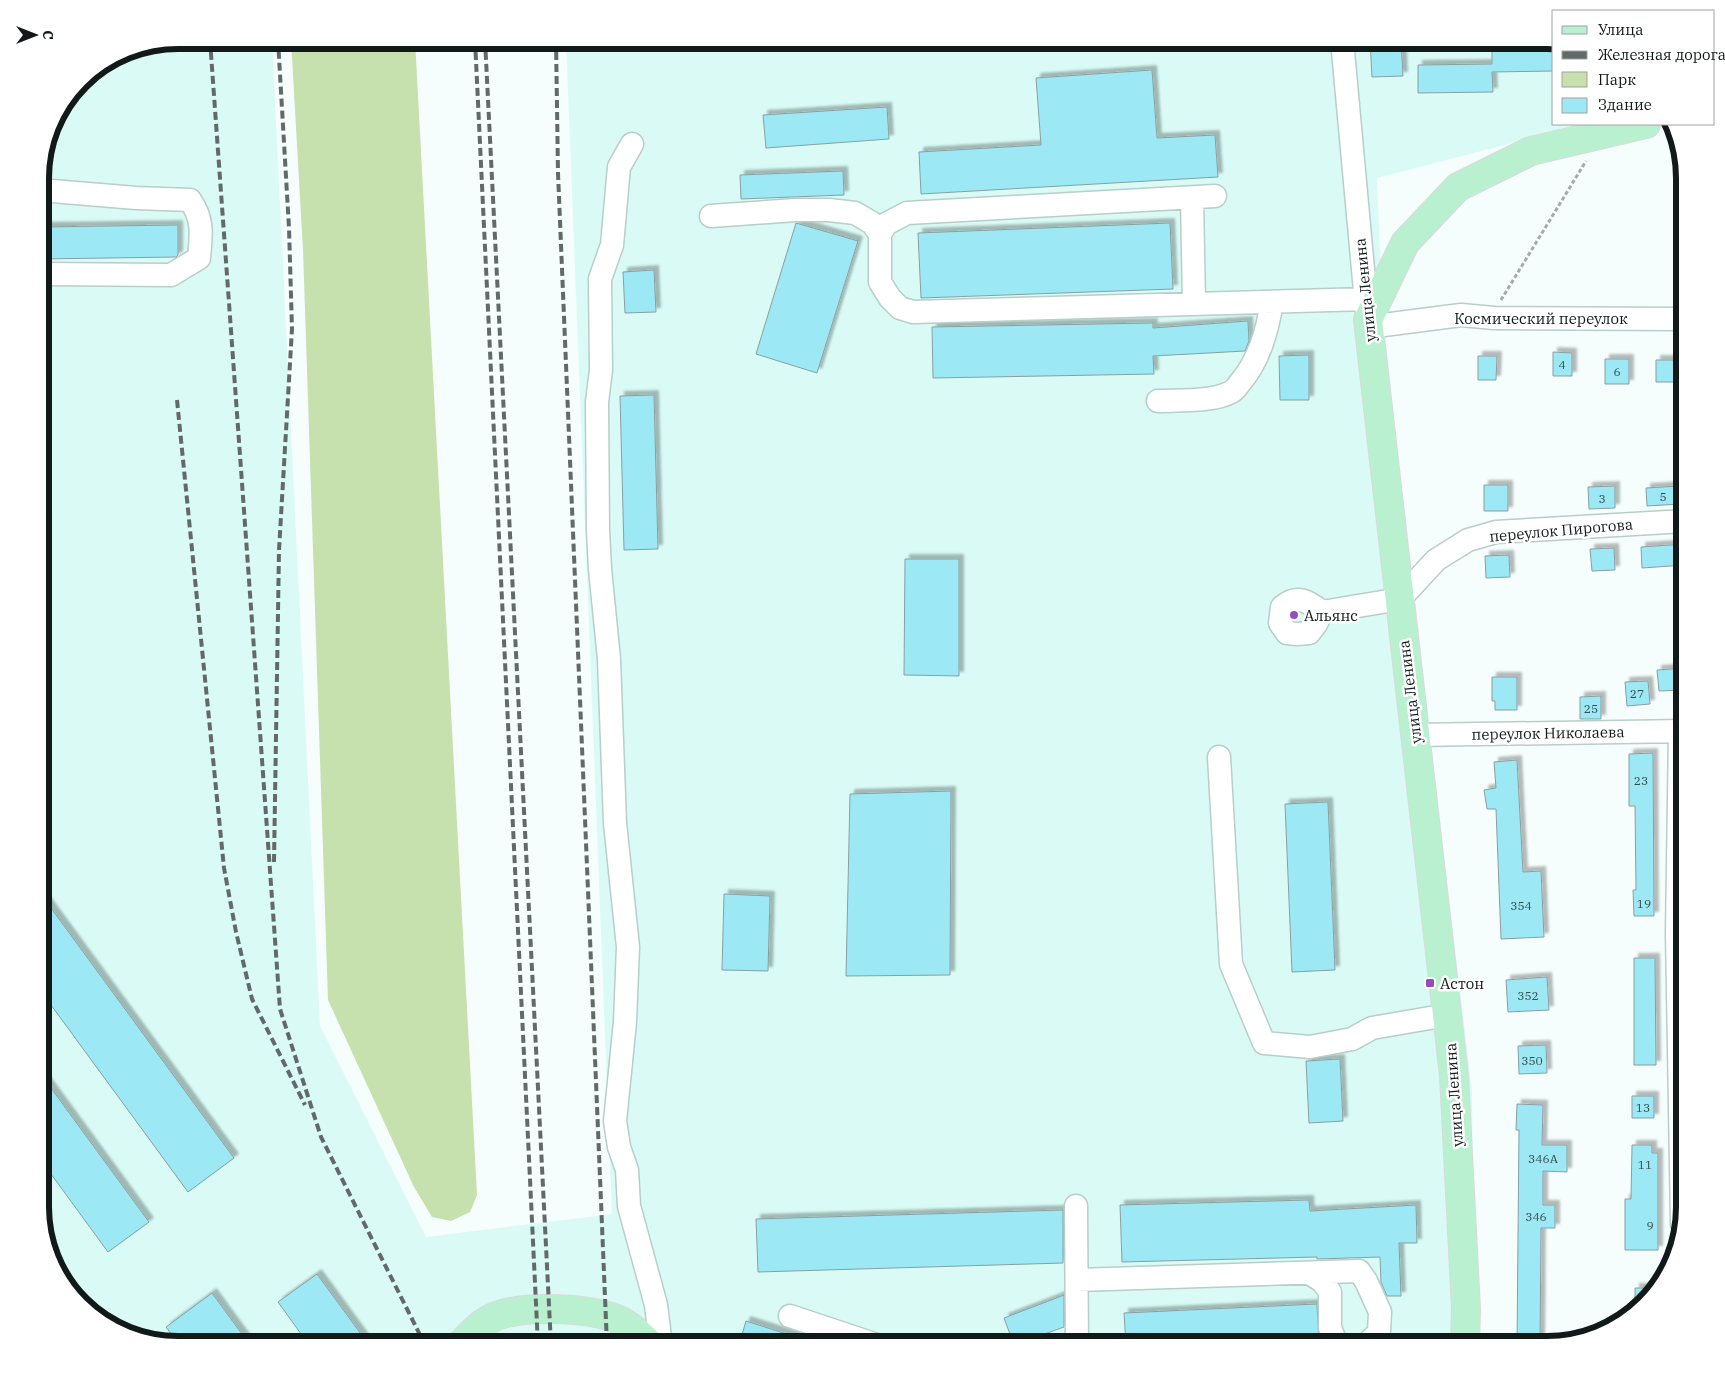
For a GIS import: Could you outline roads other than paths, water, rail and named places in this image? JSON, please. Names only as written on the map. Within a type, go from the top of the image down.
[{"type":"main road","points":[[1367,315],[1405,243],[1458,187],[1531,151],[1642,125]]},
{"type":"main road","name":"улица Ленина","points":[[1367,315],[1454,1076],[1465,1299],[1465,1336]]},
{"type":"main road","points":[[468,1336],[476,1328],[495,1316],[519,1311],[574,1310],[605,1315],[624,1322],[640,1336]]},
{"type":"street","name":"улица Ленина","points":[[1343,49],[1367,315]]},
{"type":"street","points":[[632,144],[619,167],[612,245],[600,279],[601,370],[597,402],[598,530],[609,659],[615,824],[628,947],[625,1022],[615,1122],[619,1147],[627,1170],[629,1206],[656,1305],[660,1336]]},
{"type":"street","points":[[49,191],[136,198],[190,200],[196,208],[202,228],[199,258],[171,275],[49,274]]},
{"type":"street","points":[[711,216],[795,210],[829,210],[855,213],[872,223],[880,234],[886,224],[907,213],[1215,196]]},
{"type":"street","points":[[1192,198],[1194,304]]},
{"type":"street","name":"Космический переулок","points":[[880,234],[880,282],[890,298],[900,308],[913,312],[1272,302],[1367,315],[1676,319]]},
{"type":"street","points":[[1158,401],[1210,398],[1232,392],[1248,374],[1259,352],[1268,325],[1272,302]]},
{"type":"street","name":"переулок Пирогова","points":[[1400,599],[1436,560],[1468,540],[1496,532],[1676,522]]},
{"type":"street","points":[[1322,612],[1400,599]]},
{"type":"street","name":"переулок Николаева","points":[[1415,735],[1676,731]]},
{"type":"street","points":[[1219,757],[1231,964],[1264,1043],[1310,1047],[1352,1039],[1372,1028],[1447,1015]]},
{"type":"street","points":[[1076,1206],[1078,1336]]},
{"type":"street","points":[[1077,1280],[1359,1271],[1366,1281],[1380,1312],[1379,1332],[1375,1336]]},
{"type":"street","points":[[1310,1273],[1322,1281],[1330,1292],[1330,1328],[1333,1336]]},
{"type":"street","points":[[790,1316],[850,1336]]},
{"type":"railway","points":[[211,49],[280,1009],[321,1137],[420,1336]]},
{"type":"railway","points":[[274,862],[279,550],[292,329],[289,228],[279,49]]},
{"type":"railway","points":[[475,49],[538,1336]]},
{"type":"railway","points":[[485,49],[551,1336]]},
{"type":"railway","points":[[556,49],[558,173],[607,1336]]},
{"type":"railway","points":[[177,400],[224,868],[236,932],[252,999],[305,1105]]},
{"type":"place","name":"Альянс","points":[[1294,615]]},
{"type":"place","name":"Астон","points":[[1430,983]]}]
